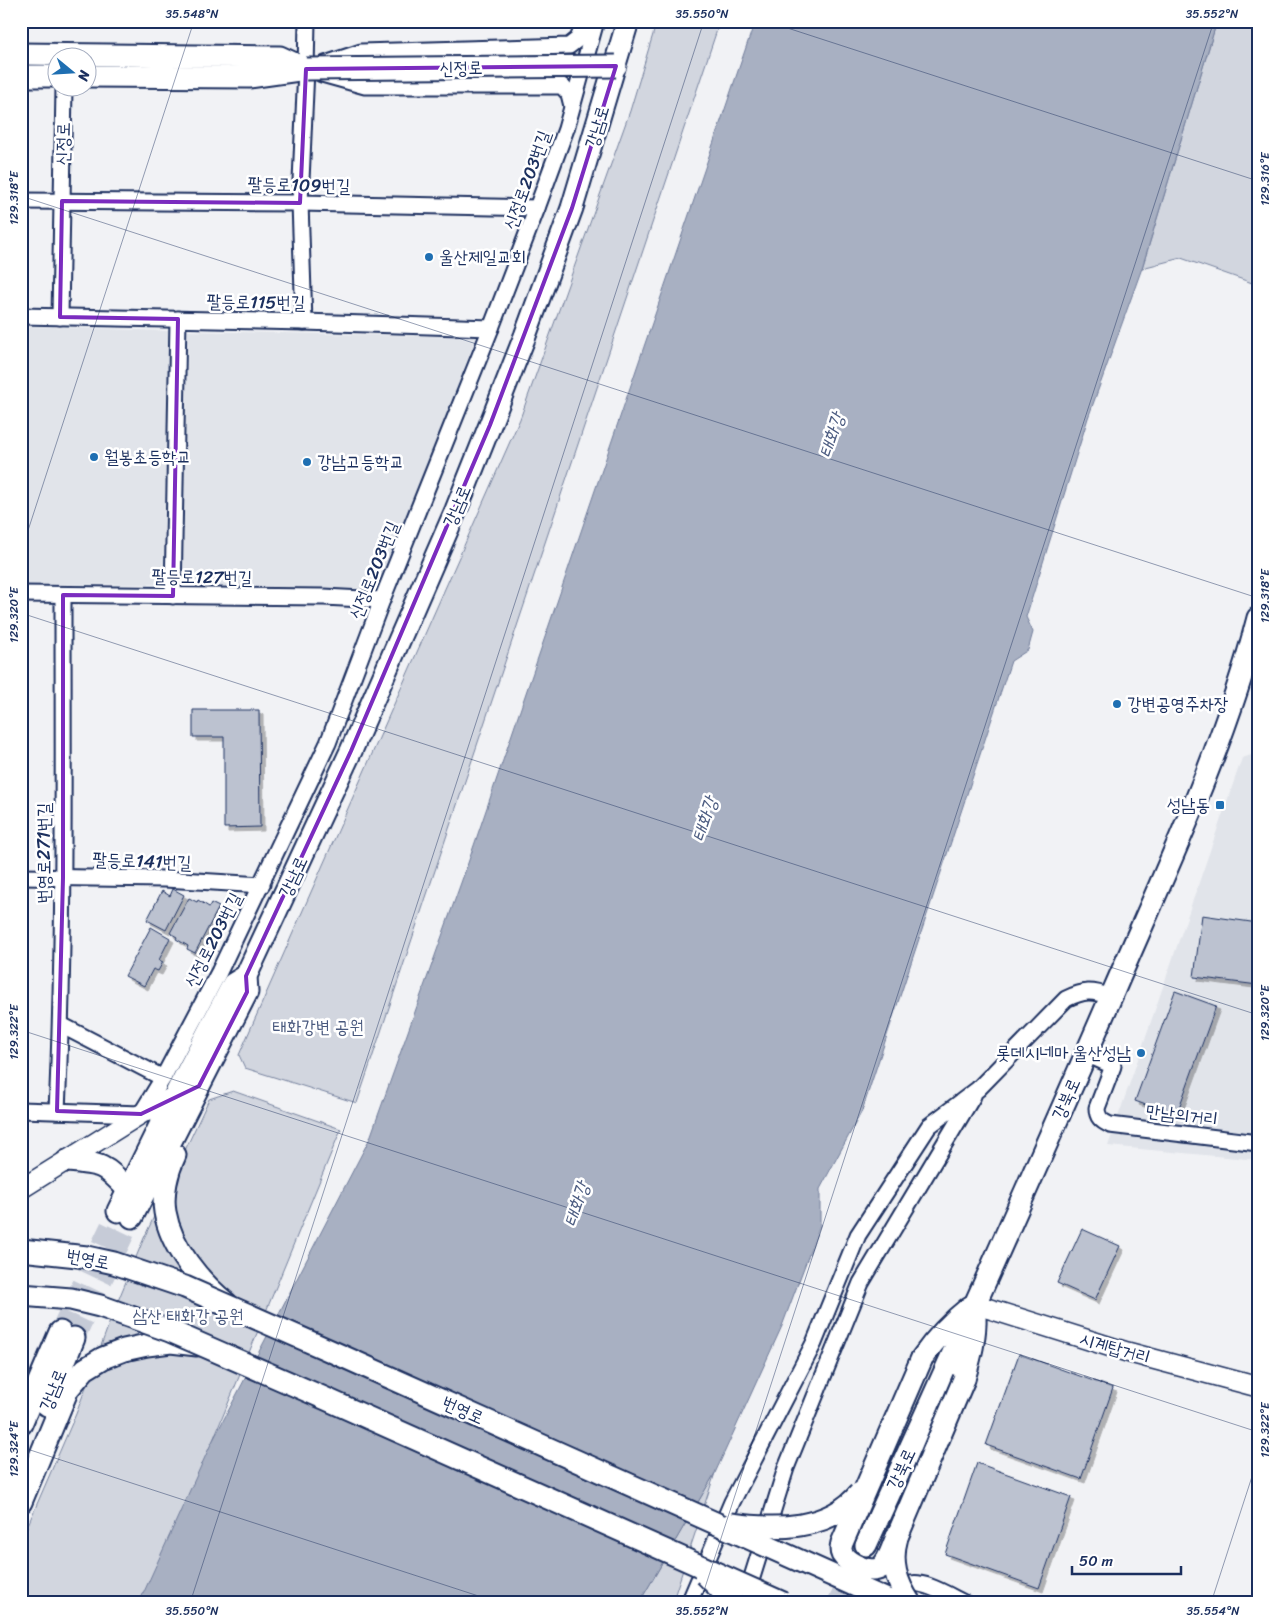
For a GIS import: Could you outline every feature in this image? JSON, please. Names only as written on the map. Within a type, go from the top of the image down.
[{"type":"main road","name":"강남로","points":[[246,976],[233,984],[169,1087],[128,1190],[125,1214],[202,1079],[247,992],[246,976],[351,751],[456,510],[525,336],[572,208],[628,21]]},
{"type":"main road","name":"신정로","points":[[21,54],[210,66]]},
{"type":"main road","name":"신정로","points":[[98,75],[210,66],[280,57],[306,70],[616,66]]},
{"type":"main road","points":[[21,76],[48,76]]},
{"type":"main road","name":"강북로","points":[[866,1545],[1164,878],[1215,754],[1236,695],[1258,618]]},
{"type":"main road","points":[[202,1079],[200,1106],[171,1164],[164,1190],[164,1211],[169,1230],[178,1247],[213,1293],[230,1306]]},
{"type":"main road","points":[[67,1161],[100,1165],[110,1170],[128,1190]]},
{"type":"main road","name":"번영로","points":[[21,1250],[87,1257],[185,1287],[894,1603]]},
{"type":"main road","points":[[21,1295],[71,1300],[100,1306],[170,1331],[782,1603]]},
{"type":"main road","points":[[974,1304],[975,1329],[971,1355],[964,1379],[886,1562],[875,1570],[869,1570],[848,1560],[843,1555],[840,1550],[842,1543],[922,1358],[953,1321],[974,1304]]},
{"type":"main road","name":"강남로","points":[[21,1424],[67,1335],[21,1470]]},
{"type":"main road","points":[[21,1502],[68,1389],[85,1369],[103,1358],[124,1350],[147,1345],[171,1342],[209,1348]]},
{"type":"main road","points":[[708,1520],[777,1527],[808,1524],[823,1520],[850,1505],[867,1485]]},
{"type":"main road","points":[[897,1537],[893,1549],[895,1572],[899,1584],[910,1603]]},
{"type":"main road","points":[[689,1561],[714,1582],[734,1603]]},
{"type":"street","points":[[304,322],[300,203],[307,21]]},
{"type":"street","points":[[306,70],[361,52],[569,46],[578,39],[585,21]]},
{"type":"street","name":"신정로203번길","points":[[169,1087],[220,972],[328,743],[382,600],[537,208],[566,129],[596,21]]},
{"type":"street","points":[[306,70],[364,86],[562,86],[569,94],[572,106]]},
{"type":"street","name":"신정로","points":[[62,201],[64,98]]},
{"type":"street","name":"팔등로109번길","points":[[21,201],[300,203],[537,208]]},
{"type":"street","points":[[60,317],[62,201]]},
{"type":"street","name":"팔등로115번길","points":[[21,316],[491,328]]},
{"type":"street","points":[[173,596],[178,319]]},
{"type":"street","name":"팔등로127번길","points":[[21,594],[324,597],[382,600]]},
{"type":"street","name":"번영로271번길","points":[[56,1111],[61,1025],[63,878],[63,595]]},
{"type":"street","name":"팔등로141번길","points":[[21,877],[165,879],[262,885]]},
{"type":"street","points":[[689,1602],[732,1502],[814,1343],[858,1235],[929,1126],[978,1089],[1066,999],[1079,992],[1095,991],[1111,997]]},
{"type":"street","points":[[61,1025],[169,1087]]},
{"type":"street","name":"만남의거리","points":[[1086,1054],[1113,1066],[1097,1108],[1097,1115],[1102,1121],[1110,1125],[1258,1143]]},
{"type":"street","points":[[21,1189],[141,1114],[169,1087],[202,1079]]},
{"type":"street","points":[[744,1603],[786,1468],[861,1283],[978,1089]]},
{"type":"street","points":[[21,1110],[141,1114]]},
{"type":"street","name":"시계탑거리","points":[[974,1304],[1127,1352],[1258,1387]]},
{"type":"street","points":[[894,1603],[902,1588],[910,1583],[923,1584],[964,1603]]},
{"type":"highlighted area","points":[[616,66],[572,208],[490,425],[351,751],[246,976],[247,992],[199,1086],[141,1114],[57,1111],[63,878],[63,595],[173,596],[178,319],[60,317],[62,201],[300,203],[306,69]]},
{"type":"shaded area","name":"월봉초등학교","points":[[21,326],[169,331],[163,584],[21,585]]},
{"type":"shaded area","name":"강남고등학교","points":[[188,331],[476,337],[380,592],[182,587]]},
{"type":"shaded area","points":[[1258,753],[1258,1160],[1108,1146],[1242,758]]},
{"type":"green space","name":"태화강변 공원","points":[[657,21],[720,21],[357,1103],[245,1068],[239,1055],[520,419],[630,111]]},
{"type":"green space","points":[[1217,21],[1258,21],[1258,285],[1181,258],[1142,268]]},
{"type":"green space","name":"삼산 태화강 공원","points":[[233,1091],[341,1129],[146,1603],[21,1603],[21,1541],[76,1414],[113,1313],[144,1238],[209,1099]]},
{"type":"green space","points":[[715,1473],[672,1603],[639,1603]]},
{"type":"water","name":"태화강","points":[[755,21],[1217,21],[1142,268],[1088,418],[1026,617],[1033,632],[1028,650],[1011,661],[862,1111],[820,1189],[820,1225],[782,1326],[715,1473],[639,1603],[139,1603],[210,1446],[370,1138],[467,866]]},
{"type":"building","points":[[193,710],[259,710],[260,827],[224,828],[224,737],[193,737]]},
{"type":"building","points":[[173,889],[184,895],[166,930],[147,920],[162,891],[170,896]]},
{"type":"building","points":[[189,898],[197,902],[198,900],[209,907],[211,903],[219,907],[195,953],[187,949],[188,946],[170,933]]},
{"type":"building","points":[[1202,915],[1258,923],[1258,985],[1194,977]]},
{"type":"building","points":[[151,927],[170,938],[159,960],[163,962],[158,971],[153,969],[144,986],[125,976]]},
{"type":"building","points":[[1175,991],[1216,1006],[1176,1116],[1135,1101]]},
{"type":"building","points":[[1082,1229],[1120,1246],[1095,1300],[1057,1283]]},
{"type":"building","points":[[1019,1354],[1113,1388],[1081,1479],[986,1445]]},
{"type":"building","points":[[977,1463],[1071,1497],[1039,1588],[945,1554]]},
{"type":"tunnel","points":[[60,1332],[118,1211]]},
{"type":"tunnel","points":[[74,1338],[132,1217]]},
{"type":"tunnel","points":[[838,1603],[866,1545]]},
{"type":"place","name":"울산제일교회","points":[[429,257]]},
{"type":"place","name":"월봉초등학교","points":[[94,457]]},
{"type":"place","name":"강남고등학교","points":[[307,462]]},
{"type":"place","name":"강변공영주차장","points":[[1117,704]]},
{"type":"place","name":"성남동","points":[[1220,805]]},
{"type":"place","name":"롯데시네마 울산성남","points":[[1141,1053]]}]
